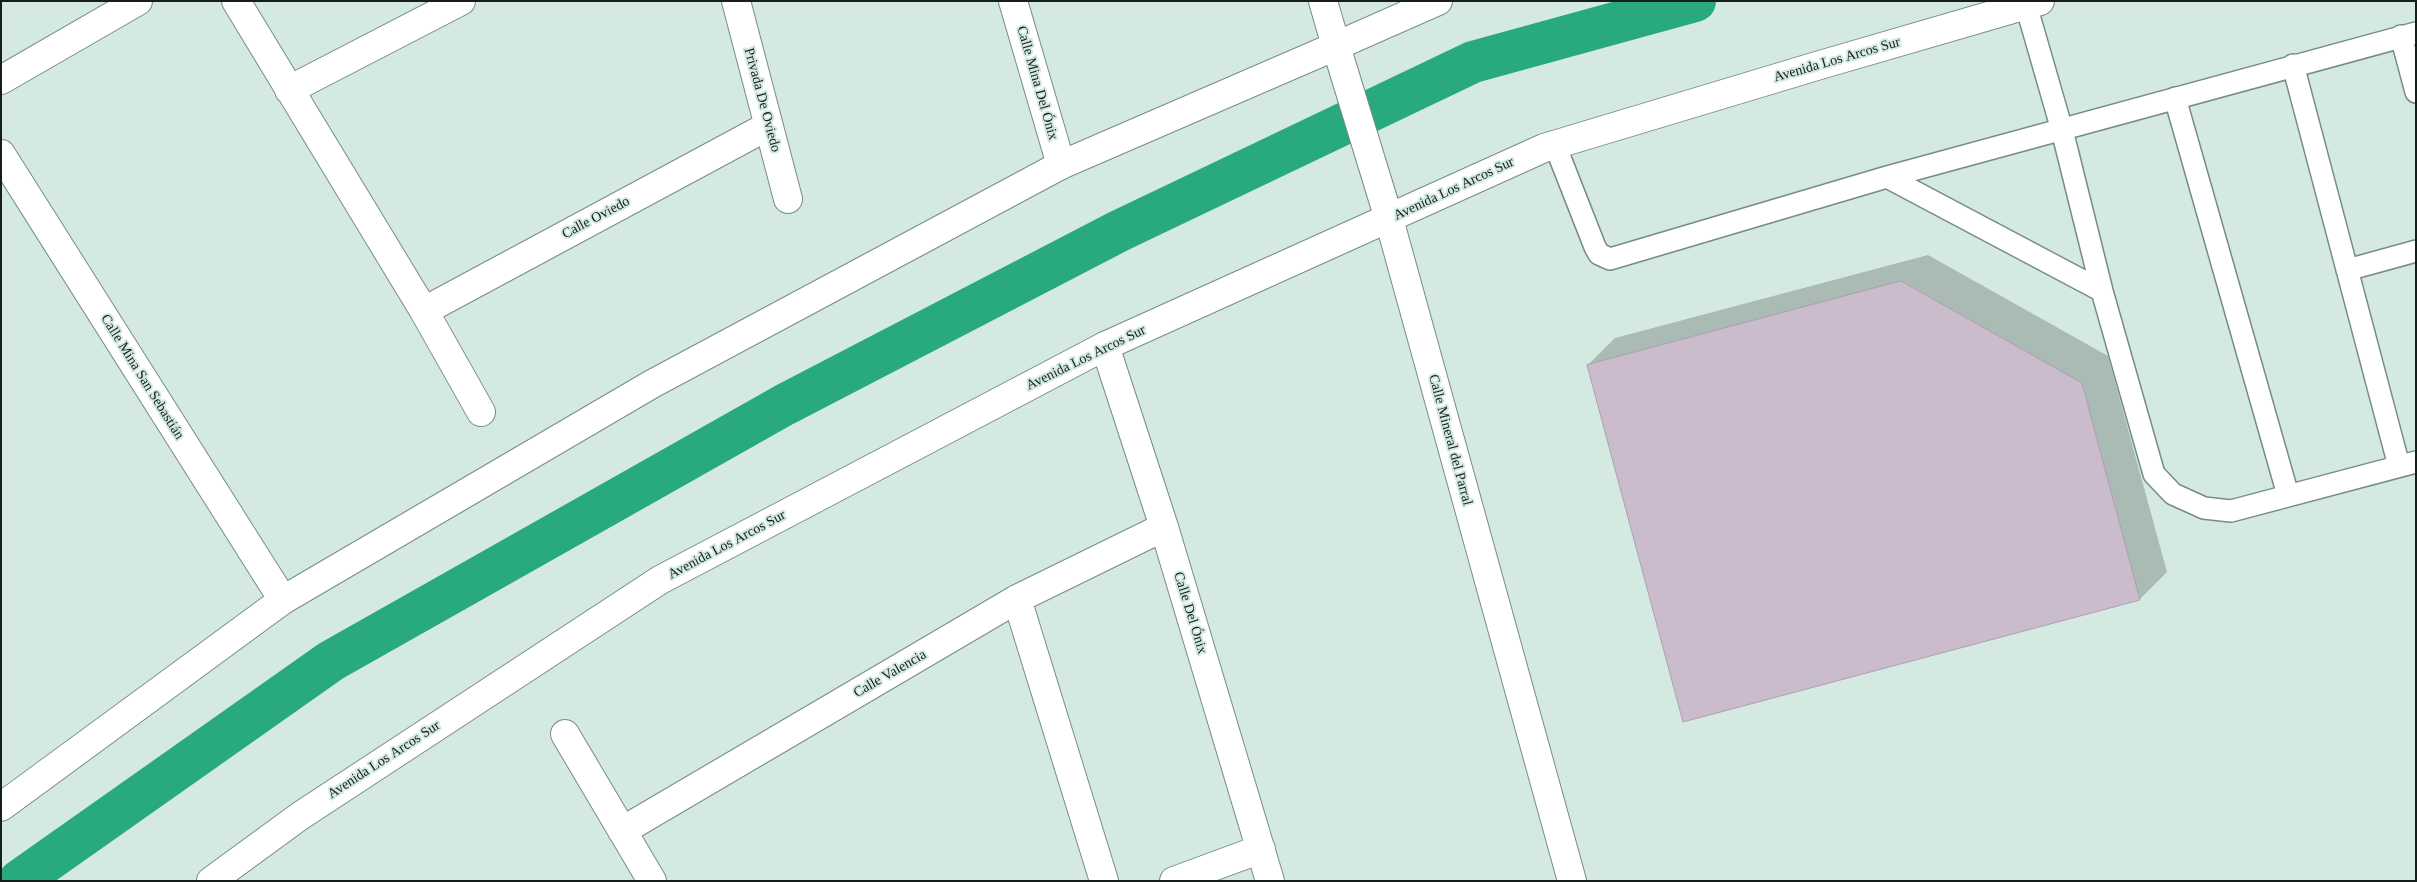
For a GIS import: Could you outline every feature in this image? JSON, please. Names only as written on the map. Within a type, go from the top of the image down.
[{"type":"street","points":[[1,80],[138,1]]},
{"type":"street","points":[[236,1],[424,311],[481,412]]},
{"type":"street","points":[[289,90],[460,1]]},
{"type":"street","name":"Privada De Oviedo","points":[[736,1],[788,199]]},
{"type":"street","name":"Calle Mina Del Ónix","points":[[1013,1],[1061,165]]},
{"type":"street","name":"Calle Mineral del Parral","points":[[1323,1],[1389,219],[1572,881]]},
{"type":"street","points":[[1,807],[283,600],[652,384],[1061,165],[1438,1]]},
{"type":"street","name":"Avenida Los Arcos Sur","points":[[211,881],[300,816],[660,580],[1105,346],[1544,148],[2033,3]]},
{"type":"street","name":"Calle Oviedo","points":[[424,311],[768,126]]},
{"type":"street","name":"Calle Mina San Sebastián","points":[[1,154],[283,600]]},
{"type":"street","name":"Calle Del Ónix","points":[[1105,346],[1164,527],[1270,881]]},
{"type":"street","name":"Calle Valencia","points":[[622,831],[1017,600],[1164,527]]},
{"type":"street","points":[[1017,600],[1104,881]]},
{"type":"street","points":[[565,734],[652,881]]},
{"type":"street","points":[[1174,881],[1261,849]]},
{"type":"lane","points":[[2033,3],[2102,291],[2154,474],[2173,494],[2204,508],[2231,511],[2407,464],[2347,270],[2293,66]]},
{"type":"lane","points":[[1555,145],[1595,247],[1599,254],[1610,259],[1887,177],[2408,35],[2416,92]]},
{"type":"lane","points":[[2175,98],[2288,495]]},
{"type":"lane","points":[[1887,177],[2102,291]]},
{"type":"lane","points":[[2347,270],[2416,251]]},
{"type":"building","points":[[1901,281],[2082,383],[2140,600],[1683,722],[1587,365]]},
{"type":"waterway","points":[[19,881],[331,661],[784,405],[1119,231],[1473,62],[1695,1]]}]
